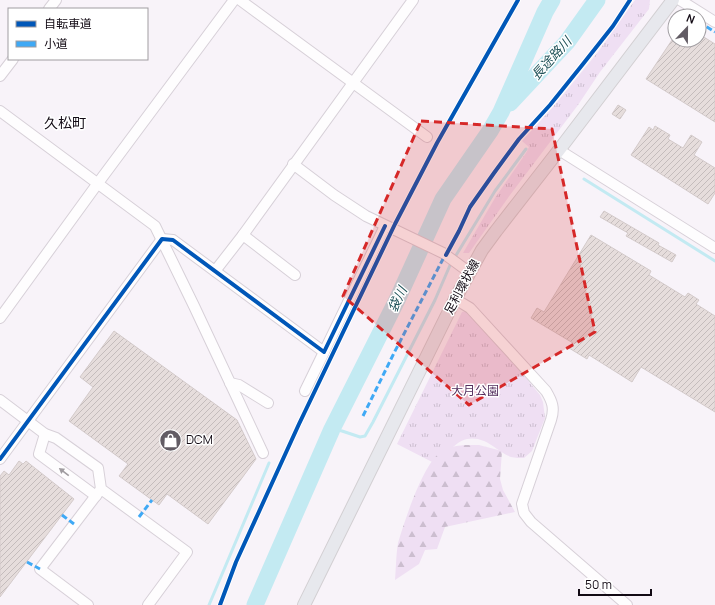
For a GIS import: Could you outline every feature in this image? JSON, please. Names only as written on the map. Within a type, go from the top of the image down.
[{"type":"main road","name":"足利環状線","points":[[304,605],[455,299],[482,250],[560,150],[672,0]]},
{"type":"street","points":[[50,8],[56,0]]},
{"type":"street","points":[[0,318],[234,0]]},
{"type":"street","points":[[240,0],[427,137]]},
{"type":"street","points":[[215,271],[243,235],[413,0]]},
{"type":"street","points":[[680,0],[715,22]]},
{"type":"street","points":[[0,76],[12,60]]},
{"type":"street","points":[[0,111],[155,226],[263,453]]},
{"type":"street","points":[[560,150],[715,248]]},
{"type":"street","points":[[293,164],[349,206],[385,226],[443,253],[469,272]]},
{"type":"street","points":[[305,391],[385,226]]},
{"type":"street","points":[[243,235],[295,275]]},
{"type":"street","points":[[162,239],[173,240],[324,352]]},
{"type":"street","points":[[0,459],[162,239]]},
{"type":"street","points":[[455,299],[470,308],[546,391],[552,400],[554,411],[522,504],[524,513],[531,522],[627,605]]},
{"type":"street","points":[[230,383],[239,385],[268,403]]},
{"type":"street","points":[[0,400],[45,434],[56,438],[98,468],[98,492],[40,569],[88,605]]},
{"type":"street","points":[[45,434],[39,454],[187,552],[148,605]]},
{"type":"highlighted area","points":[[421,121],[552,129],[595,332],[469,405],[343,296]]},
{"type":"green space","points":[[635,0],[650,0],[649,9],[600,72],[578,105],[510,195],[469,253],[463,253],[495,198],[526,153],[529,147],[522,141],[553,107],[598,52]]},
{"type":"green space","name":"大月公園","points":[[467,311],[512,361],[540,395],[543,402],[545,418],[532,451],[524,458],[511,457],[484,441],[469,439],[463,440],[452,448],[440,466],[397,444],[462,312]]},
{"type":"green space","points":[[479,445],[502,451],[500,479],[503,490],[515,512],[445,527],[437,549],[425,550],[419,564],[395,580],[398,543],[409,508],[421,480],[434,458],[441,452],[455,446]]},
{"type":"building","points":[[707,39],[715,44],[715,122],[646,79],[667,48],[707,48]]},
{"type":"building","points":[[618,105],[626,110],[620,119],[612,114]]},
{"type":"building","points":[[655,126],[670,135],[668,139],[683,148],[691,135],[702,142],[694,155],[715,168],[715,193],[708,204],[631,155],[649,127],[653,130]]},
{"type":"building","points":[[604,211],[659,243],[658,245],[676,255],[672,262],[626,236],[628,233],[600,217]]},
{"type":"building","points":[[591,235],[651,271],[649,275],[685,297],[688,293],[699,300],[696,304],[715,316],[715,412],[641,367],[632,382],[589,355],[587,359],[569,348],[573,343],[531,318],[537,308],[544,312]]},
{"type":"building","name":"DCM","points":[[114,331],[237,420],[256,459],[208,524],[167,494],[159,505],[119,476],[128,464],[69,421],[93,387],[80,377]]},
{"type":"building","points":[[19,461],[23,464],[26,461],[74,499],[0,597],[0,476],[4,471],[9,475]]},
{"type":"waterway","name":"袋川","points":[[255,605],[332,429],[397,300],[443,199],[490,131],[501,112],[545,12],[552,0]]},
{"type":"waterway","name":"長途路川","points":[[510,103],[567,42],[597,0]]},
{"type":"waterway","points":[[455,257],[495,191],[526,149]]},
{"type":"waterway","points":[[584,179],[715,261]]},
{"type":"waterway","points":[[332,429],[360,437],[365,436],[435,300],[451,263]]},
{"type":"waterway","points":[[209,605],[269,463]]},
{"type":"marked path","points":[[707,27],[715,32]]},
{"type":"marked path","points":[[363,416],[443,259]]},
{"type":"marked path","points":[[139,517],[152,500]]},
{"type":"marked path","points":[[62,515],[74,524]]},
{"type":"marked path","points":[[27,562],[40,569]]},
{"type":"cycle path","points":[[220,605],[236,562],[299,424],[395,224],[437,143],[518,0]]},
{"type":"cycle path","points":[[446,255],[470,207],[494,173],[519,139],[550,105],[613,26],[630,0]]},
{"type":"cycle path","points":[[0,459],[162,239],[173,240],[324,352],[385,226]]},
{"type":"place","name":"DCM","points":[[171,440]]},
{"type":"district","name":"久松町","points":[[65,123]]}]
